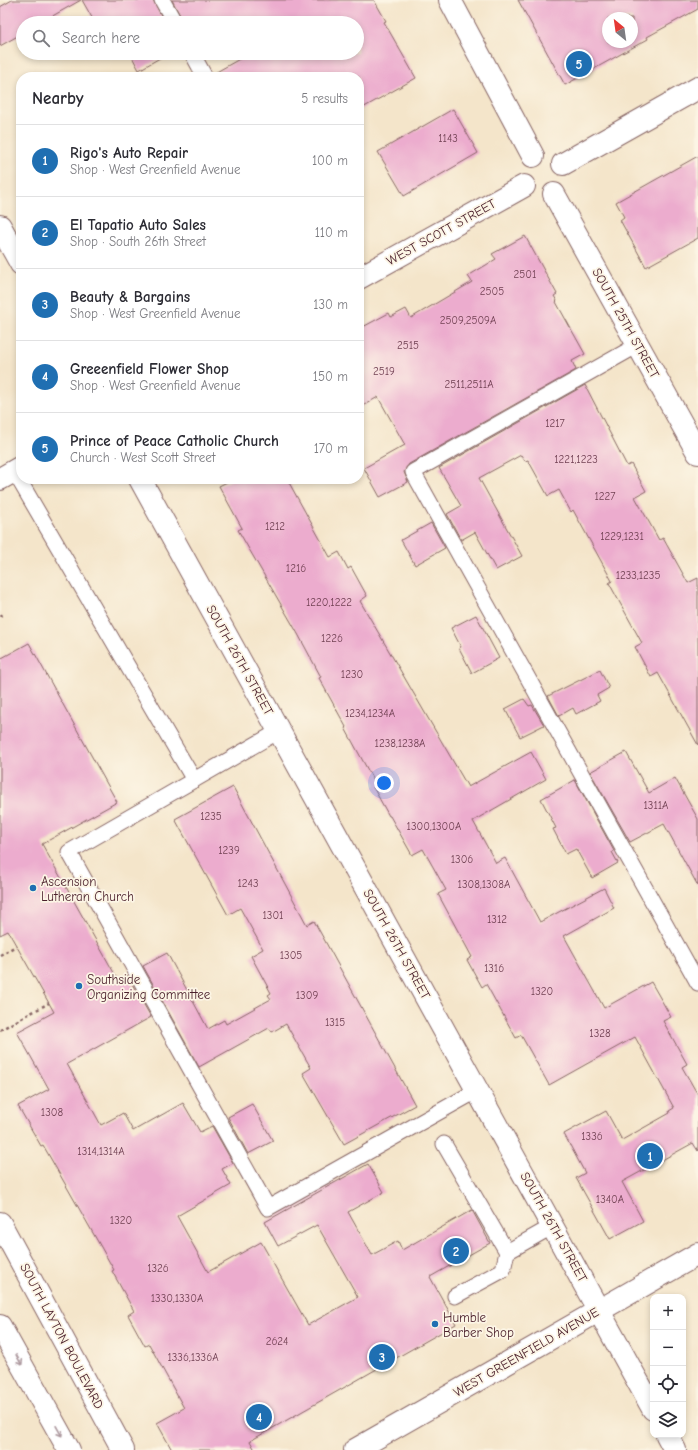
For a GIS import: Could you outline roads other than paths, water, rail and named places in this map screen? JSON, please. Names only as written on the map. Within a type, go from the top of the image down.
[{"type":"street","points":[[450,0],[533,156]]},
{"type":"street","points":[[562,164],[698,88]]},
{"type":"street","points":[[540,153],[553,155],[562,164],[565,170],[564,184],[554,194],[541,197],[528,191],[524,186],[522,179],[524,166],[533,156],[540,153]]},
{"type":"street","name":"WEST SCOTT STREET","points":[[364,275],[524,186]]},
{"type":"street","name":"SOUTH 25TH STREET","points":[[554,194],[698,452]]},
{"type":"street","points":[[3,240],[16,257]]},
{"type":"street","name":"SOUTH 26TH STREET","points":[[143,484],[650,1404]]},
{"type":"street","name":"SOUTH LAYTON BOULEVARD","points":[[0,1223],[123,1450]]},
{"type":"street","name":"WEST GREENFIELD AVENUE","points":[[355,1450],[698,1254]]},
{"type":"street","points":[[0,1326],[69,1450]]},
{"type":"street","points":[[669,1438],[675,1450]]},
{"type":"lane","points":[[162,0],[171,16]]},
{"type":"lane","points":[[196,60],[202,72]]},
{"type":"lane","points":[[638,345],[413,472],[698,983]]},
{"type":"lane","points":[[19,484],[194,780]]},
{"type":"lane","points":[[279,731],[69,852],[268,1208],[478,1090]]},
{"type":"lane","points":[[444,1144],[507,1252],[504,1270],[455,1296]]},
{"type":"lane","points":[[507,1252],[553,1226]]},
{"type":"place","name":"Prince of Peace Catholic Church","points":[[579,64]]},
{"type":"place","name":"Ascension Lutheran Church","points":[[33,888]]},
{"type":"place","name":"Southside Organizing Committee","points":[[79,986]]},
{"type":"place","name":"Rigo's Auto Repair","points":[[650,1156]]},
{"type":"place","name":"El Tapatio Auto Sales","points":[[456,1251]]},
{"type":"place","name":"Humble Barber Shop","points":[[435,1324]]},
{"type":"place","name":"Beauty & Bargains","points":[[382,1357]]},
{"type":"place","name":"Greeenfield Flower Shop","points":[[259,1417]]}]
